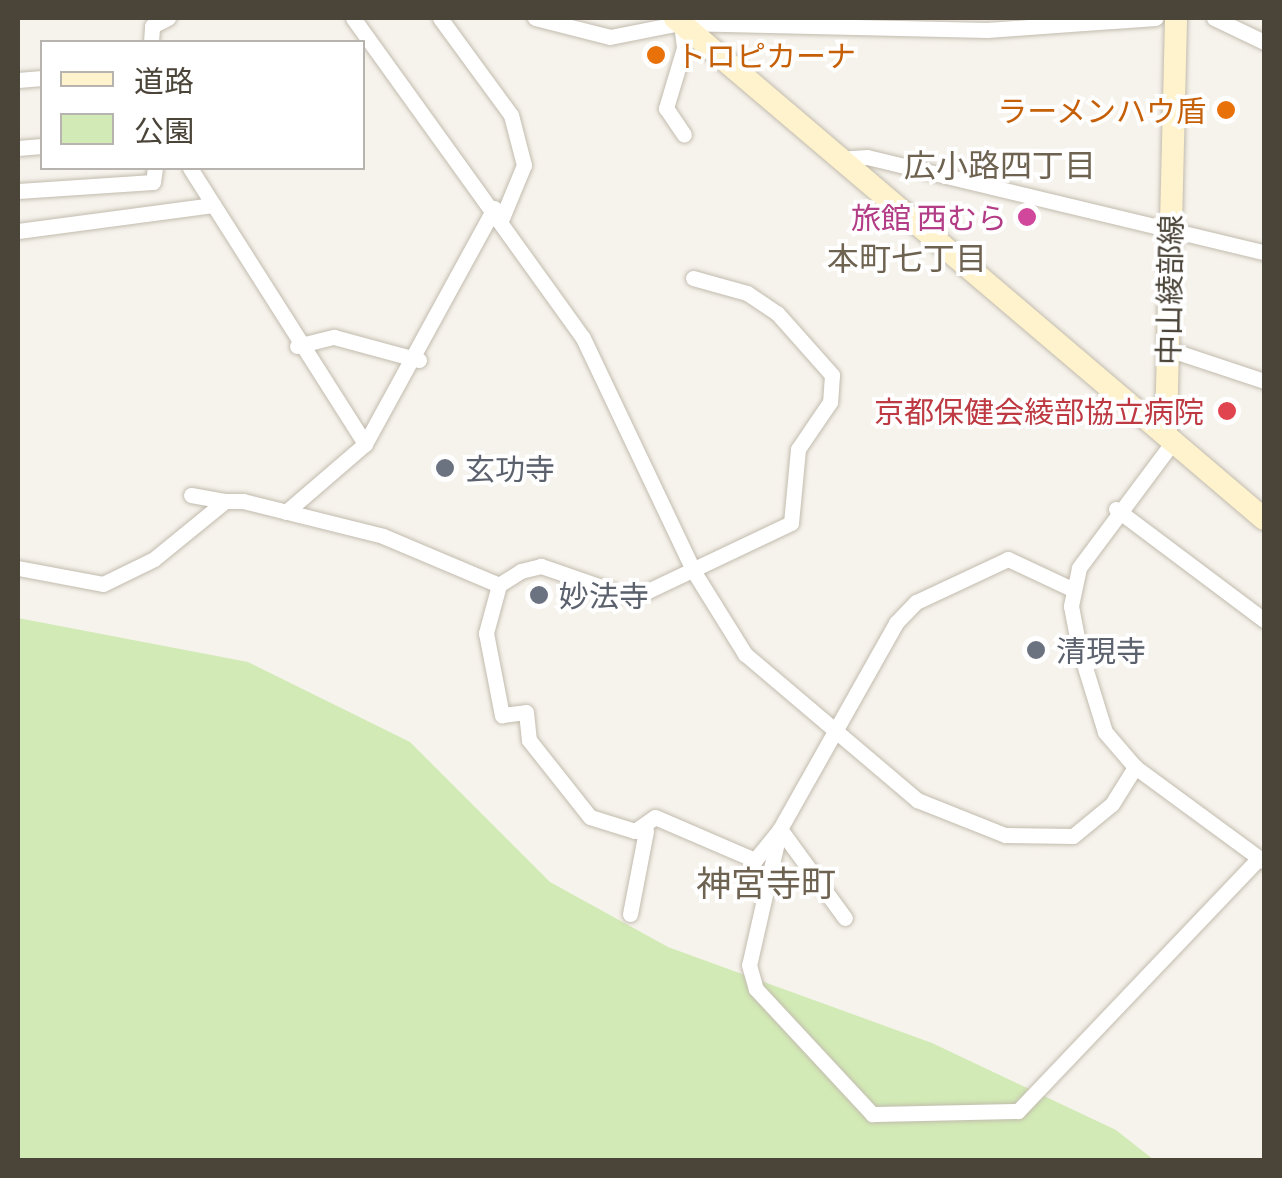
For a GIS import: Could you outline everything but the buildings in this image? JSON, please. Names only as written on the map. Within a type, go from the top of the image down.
[{"type":"street","points":[[151,40],[152,26],[168,18]]},
{"type":"street","points":[[353,18],[498,213],[583,338],[694,572],[745,654],[917,800],[1005,835],[1073,836],[1112,804],[1135,767]]},
{"type":"street","points":[[286,512],[365,444],[419,360],[524,165],[512,115],[440,18]]},
{"type":"street","points":[[535,18],[610,37],[678,20],[966,24],[1156,18]]},
{"type":"street","name":"中山綾部線","points":[[1171,434],[1168,349],[1176,18]]},
{"type":"street","points":[[1214,18],[1264,42]]},
{"type":"street","points":[[678,20],[684,48],[666,108],[684,135]]},
{"type":"street","points":[[678,20],[838,159],[1171,434],[1264,519]]},
{"type":"street","points":[[838,159],[868,157],[1264,252]]},
{"type":"street","points":[[18,191],[153,182],[155,170]]},
{"type":"street","points":[[191,170],[297,346],[365,444]]},
{"type":"street","points":[[18,231],[213,206]]},
{"type":"street","points":[[191,495],[286,512],[383,536],[500,585],[541,566],[622,594],[694,572],[791,523],[802,436],[836,388],[776,313],[747,292],[693,278]]},
{"type":"street","points":[[297,346],[334,337],[419,360]]},
{"type":"street","points":[[1168,349],[1264,382]]},
{"type":"street","points":[[780,829],[749,966],[756,989],[862,1108],[884,1116],[1032,1106],[1261,860],[1135,767],[1105,732],[1079,648],[1074,590],[1116,509],[1171,434]]},
{"type":"street","points":[[18,568],[102,584],[154,559],[225,501]]},
{"type":"street","points":[[1116,509],[1264,620]]},
{"type":"street","points":[[630,914],[646,831],[655,817],[755,860],[780,829],[838,736],[869,662],[916,602],[1008,559],[1074,590]]},
{"type":"street","points":[[500,585],[486,633],[502,715],[526,712],[529,740],[590,817],[646,831]]},
{"type":"street","points":[[780,829],[845,918]]},
{"type":"green space","points":[[18,618],[248,662],[410,742],[550,882],[668,947],[932,1043],[1116,1130],[1154,1160],[18,1160]]},
{"type":"place","name":"トロピカーナ","points":[[656,55]]},
{"type":"place","name":"ラーメンハウ盾","points":[[1226,110]]},
{"type":"place","name":"旅館 西むら","points":[[1027,217]]},
{"type":"place","name":"京都保健会綾部協立病院","points":[[1227,411]]},
{"type":"place","name":"玄功寺","points":[[445,468]]},
{"type":"place","name":"妙法寺","points":[[539,595]]},
{"type":"place","name":"清現寺","points":[[1036,650]]},
{"type":"district","name":"広小路四丁目","points":[[1000,164]]},
{"type":"district","name":"本町七丁目","points":[[907,257]]},
{"type":"district","name":"神宮寺町","points":[[766,882]]}]
